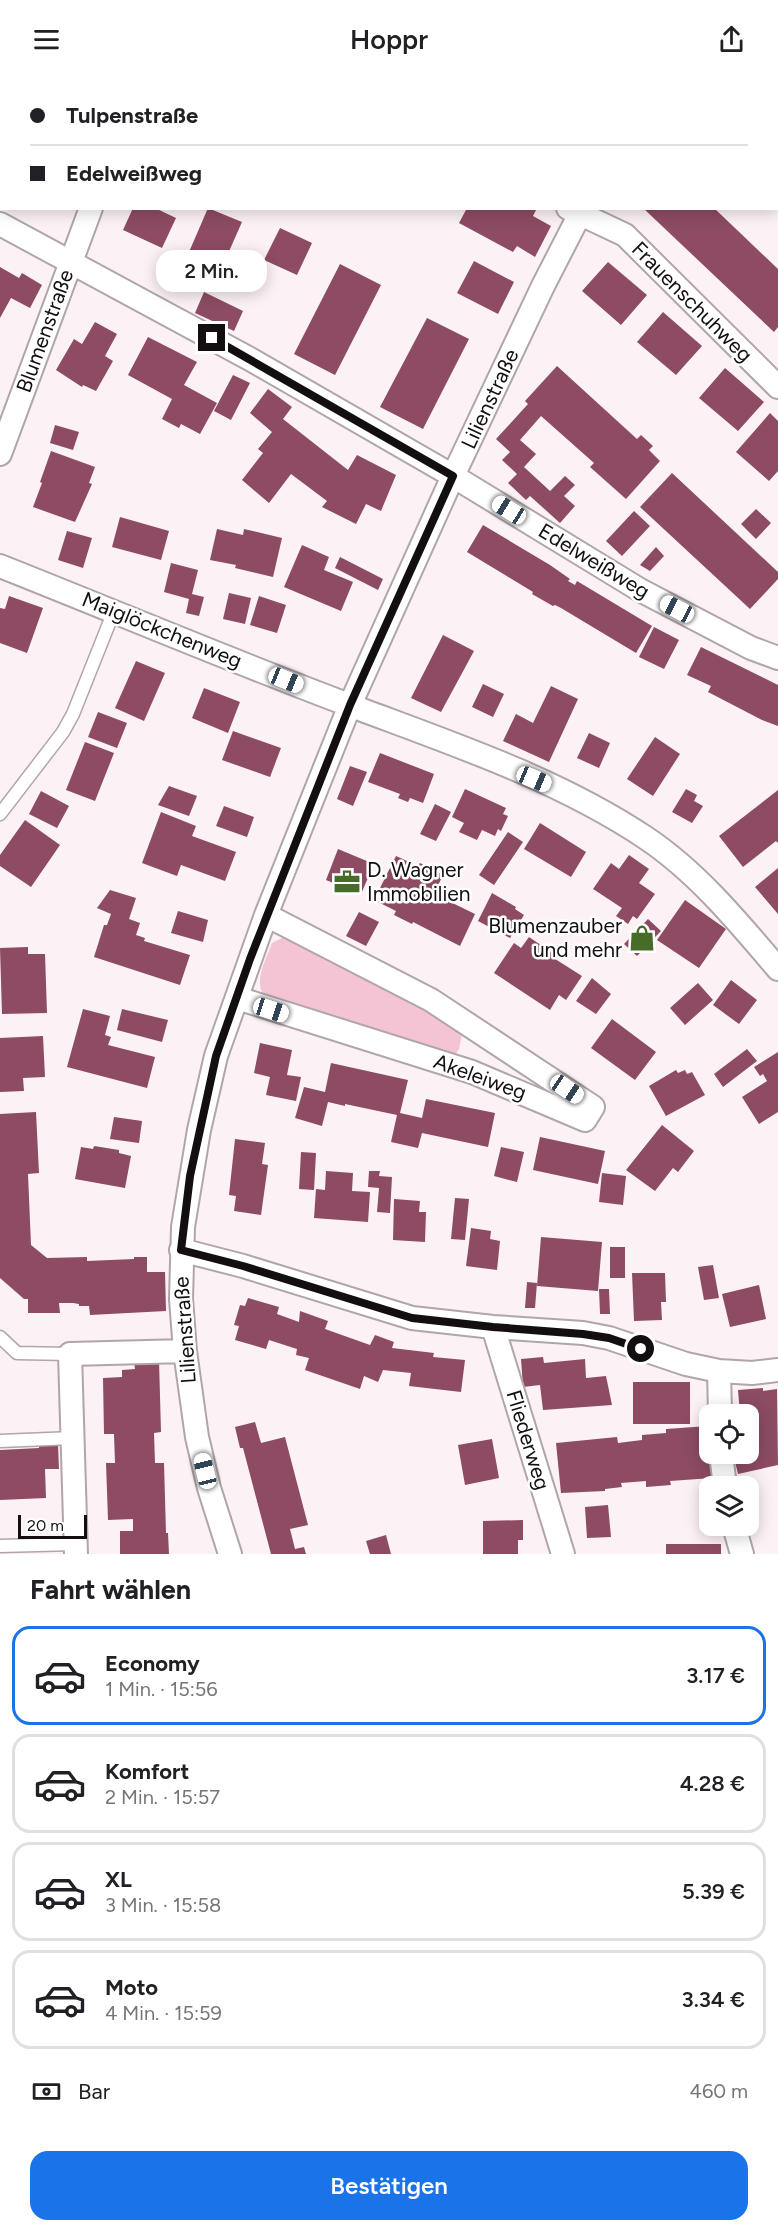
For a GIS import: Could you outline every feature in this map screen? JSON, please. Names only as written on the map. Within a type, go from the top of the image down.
[{"type":"street","name":"Blumenstraße","points":[[0,454],[90,210]]},
{"type":"street","name":"Frauenschuhweg","points":[[577,211],[625,235],[778,387]]},
{"type":"street","name":"Lilienstraße","points":[[230,1554],[209,1488],[197,1437],[185,1351],[181,1299],[181,1250],[187,1196],[216,1056],[266,915],[350,705],[453,476],[577,211]]},
{"type":"street","name":"Edelweißweg","points":[[0,224],[250,359],[453,476],[640,590],[751,648],[778,658]]},
{"type":"street","name":"Maiglöckchenweg","points":[[0,566],[478,754],[572,795],[648,839],[684,868],[739,924],[778,969]]},
{"type":"street","name":"Akeleiweg","points":[[237,998],[472,1072],[585,1120],[593,1107],[430,1000],[266,915]]},
{"type":"street","points":[[181,1250],[243,1266],[412,1318],[493,1327],[550,1330],[609,1338],[686,1364],[719,1371],[752,1373],[778,1370]]},
{"type":"street","name":"Fliederweg","points":[[493,1327],[563,1554]]},
{"type":"street","points":[[76,1549],[70,1354],[185,1351]]},
{"type":"street","points":[[719,1371],[720,1404]]},
{"type":"street","points":[[736,1536],[741,1554]]},
{"type":"lane","points":[[0,814],[63,732],[73,714],[114,611]]},
{"type":"lane","points":[[0,1337],[17,1353],[70,1354]]},
{"type":"lane","points":[[0,1441],[73,1438]]},
{"type":"lane","points":[[0,1546],[76,1549]]},
{"type":"shaded area","points":[[284,937],[463,1029],[459,1049],[454,1057],[266,998],[260,985],[262,971],[272,943]]},
{"type":"building","points":[[132,210],[159,210],[176,218],[162,248],[123,230]]},
{"type":"building","points":[[207,210],[213,210],[242,222],[219,274],[186,259]]},
{"type":"building","points":[[466,210],[536,210],[533,216],[551,226],[535,257],[517,246],[513,252],[459,223]]},
{"type":"building","points":[[645,210],[716,210],[778,269],[778,327],[774,332]]},
{"type":"building","points":[[280,228],[312,243],[297,275],[264,260]]},
{"type":"building","points":[[474,261],[514,282],[498,314],[457,293]]},
{"type":"building","points":[[608,262],[647,295],[621,325],[582,291]]},
{"type":"building","points":[[340,264],[381,285],[335,375],[294,354]]},
{"type":"building","points":[[0,267],[19,278],[22,273],[42,285],[30,308],[11,298],[0,318]]},
{"type":"building","points":[[204,292],[243,311],[234,331],[195,313]]},
{"type":"building","points":[[663,312],[702,346],[676,375],[637,342]]},
{"type":"building","points":[[427,318],[469,339],[423,429],[380,407]]},
{"type":"building","points":[[95,322],[117,334],[105,356],[113,361],[96,391],[83,385],[82,387],[56,370],[74,339],[82,344]]},
{"type":"building","points":[[148,337],[197,362],[184,385],[217,403],[200,434],[181,424],[179,428],[162,419],[172,399],[128,375]]},
{"type":"building","points":[[557,366],[637,439],[641,435],[653,446],[649,450],[660,461],[626,499],[590,467],[594,463],[541,416],[520,440],[536,454],[524,467],[550,491],[565,476],[575,485],[564,496],[575,506],[560,523],[530,496],[526,500],[508,483],[517,474],[502,460],[510,452],[496,439],[528,404],[525,401]]},
{"type":"building","points":[[725,368],[764,402],[738,431],[699,398]]},
{"type":"building","points":[[233,375],[250,383],[231,420],[214,411]]},
{"type":"building","points":[[268,389],[292,407],[283,419],[348,470],[357,455],[396,475],[381,511],[366,504],[356,524],[322,507],[327,501],[291,474],[269,503],[242,480],[263,453],[258,449],[272,432],[250,413]]},
{"type":"building","points":[[770,413],[778,421],[778,471],[769,481],[736,452]]},
{"type":"building","points":[[55,425],[79,432],[73,450],[50,443]]},
{"type":"building","points":[[51,451],[95,467],[89,483],[92,484],[75,522],[33,507]]},
{"type":"building","points":[[672,473],[778,572],[778,579],[750,609],[640,507]]},
{"type":"building","points":[[756,509],[771,523],[756,539],[741,524]]},
{"type":"building","points":[[634,511],[650,526],[622,556],[606,541]]},
{"type":"building","points":[[120,517],[169,531],[161,560],[112,547]]},
{"type":"building","points":[[483,525],[550,565],[570,579],[568,581],[575,585],[577,581],[652,626],[636,653],[561,608],[532,594],[533,592],[467,552]]},
{"type":"building","points":[[217,529],[243,535],[244,529],[282,538],[273,577],[235,568],[236,565],[210,560]]},
{"type":"building","points":[[67,531],[92,538],[83,568],[58,560]]},
{"type":"building","points":[[302,545],[329,557],[324,570],[353,582],[341,611],[284,587]]},
{"type":"building","points":[[656,547],[664,556],[650,571],[640,565]]},
{"type":"building","points":[[340,557],[383,579],[378,590],[335,568]]},
{"type":"building","points":[[171,563],[198,570],[192,594],[204,597],[199,616],[186,613],[189,599],[164,592]]},
{"type":"building","points":[[229,593],[251,598],[245,624],[223,619]]},
{"type":"building","points":[[9,596],[43,608],[27,653],[0,643],[0,608],[5,609]]},
{"type":"building","points":[[259,596],[286,605],[277,633],[250,625]]},
{"type":"building","points":[[654,627],[679,640],[664,669],[639,657]]},
{"type":"building","points":[[443,635],[474,651],[441,712],[411,698]]},
{"type":"building","points":[[701,647],[778,685],[778,726],[708,692],[711,686],[687,675]]},
{"type":"building","points":[[136,661],[165,673],[144,721],[115,708]]},
{"type":"building","points":[[483,684],[504,694],[493,717],[472,707]]},
{"type":"building","points":[[551,686],[578,699],[549,762],[503,741],[516,714],[533,723]]},
{"type":"building","points":[[204,688],[240,702],[228,733],[192,718]]},
{"type":"building","points":[[98,712],[127,723],[117,748],[88,737]]},
{"type":"building","points":[[233,731],[281,748],[270,777],[222,760]]},
{"type":"building","points":[[589,733],[610,743],[599,768],[577,758]]},
{"type":"building","points":[[655,737],[680,754],[653,796],[627,779]]},
{"type":"building","points":[[85,742],[114,753],[95,801],[66,790]]},
{"type":"building","points":[[380,753],[434,774],[423,803],[410,798],[408,802],[398,798],[400,794],[368,782]]},
{"type":"building","points":[[350,766],[367,772],[353,806],[337,799]]},
{"type":"building","points":[[169,786],[197,796],[189,816],[158,805]]},
{"type":"building","points":[[465,789],[506,808],[503,814],[508,816],[501,831],[498,829],[495,836],[482,830],[477,840],[459,832],[464,823],[452,817]]},
{"type":"building","points":[[686,789],[697,795],[694,801],[703,806],[692,823],[672,812]]},
{"type":"building","points":[[778,790],[778,843],[776,841],[743,867],[719,836]]},
{"type":"building","points":[[41,791],[69,806],[57,828],[29,814]]},
{"type":"building","points":[[435,804],[451,812],[436,841],[420,834]]},
{"type":"building","points":[[224,806],[254,817],[247,837],[216,826]]},
{"type":"building","points":[[161,812],[196,826],[192,836],[236,852],[225,881],[181,865],[177,876],[142,863]]},
{"type":"building","points":[[25,820],[60,845],[31,887],[0,866],[0,855]]},
{"type":"building","points":[[540,823],[586,852],[571,877],[524,849]]},
{"type":"building","points":[[508,832],[523,842],[494,885],[479,875]]},
{"type":"building","points":[[338,849],[374,864],[361,894],[326,880]]},
{"type":"building","points":[[629,855],[649,869],[639,883],[655,894],[637,919],[633,916],[628,924],[616,916],[622,908],[593,889],[611,863],[619,869]]},
{"type":"building","points":[[396,856],[418,866],[420,863],[443,875],[434,894],[475,914],[460,946],[394,915],[396,911],[374,900]]},
{"type":"building","points":[[778,868],[778,914],[755,887]]},
{"type":"building","points":[[110,890],[136,898],[129,919],[140,923],[136,935],[145,938],[144,941],[190,955],[180,985],[94,957],[104,925],[107,925],[111,914],[97,908]]},
{"type":"building","points":[[492,893],[516,907],[515,909],[524,915],[510,938],[478,921]]},
{"type":"building","points":[[685,900],[726,929],[699,968],[657,940]]},
{"type":"building","points":[[178,911],[208,920],[203,942],[171,933]]},
{"type":"building","points":[[359,912],[379,922],[366,946],[346,936]]},
{"type":"building","name":"Blumenzauber und mehr","points":[[648,919],[661,931],[637,956],[624,944]]},
{"type":"building","points":[[529,937],[554,954],[552,957],[582,976],[566,1000],[559,995],[550,1010],[494,973],[514,943],[521,948]]},
{"type":"building","points":[[28,947],[28,954],[45,954],[47,1013],[2,1014],[0,948]]},
{"type":"building","points":[[592,978],[611,994],[596,1014],[576,1001]]},
{"type":"building","points":[[731,980],[757,1000],[739,1024],[713,1005]]},
{"type":"building","points":[[698,983],[713,1000],[685,1025],[670,1008]]},
{"type":"building","points":[[83,1009],[110,1016],[105,1035],[111,1037],[108,1045],[155,1057],[147,1088],[67,1067]]},
{"type":"building","points":[[122,1009],[168,1020],[162,1042],[117,1030]]},
{"type":"building","points":[[612,1019],[656,1052],[635,1080],[591,1048]]},
{"type":"building","points":[[43,1036],[45,1077],[23,1078],[24,1091],[0,1092],[0,1038]]},
{"type":"building","points":[[260,1043],[292,1050],[287,1075],[301,1077],[296,1101],[266,1095],[270,1077],[254,1073]]},
{"type":"building","points":[[747,1049],[757,1061],[723,1087],[714,1074]]},
{"type":"building","points":[[778,1052],[778,1112],[759,1124],[742,1097],[767,1081],[763,1074],[760,1076],[754,1067]]},
{"type":"building","points":[[331,1063],[408,1080],[400,1113],[422,1118],[426,1099],[495,1113],[488,1147],[422,1133],[418,1148],[391,1142],[397,1115],[345,1104],[345,1106],[328,1102],[322,1126],[295,1118],[304,1087],[325,1092]]},
{"type":"building","points":[[676,1070],[678,1073],[685,1070],[687,1074],[692,1072],[705,1095],[666,1116],[649,1086]]},
{"type":"building","points":[[36,1112],[39,1173],[28,1174],[31,1245],[47,1258],[87,1257],[87,1261],[147,1257],[147,1272],[165,1272],[166,1311],[90,1315],[89,1306],[59,1303],[60,1313],[28,1313],[28,1299],[24,1299],[0,1278],[0,1114]]},
{"type":"building","points":[[114,1117],[142,1121],[139,1143],[110,1139]]},
{"type":"building","points":[[662,1125],[694,1151],[678,1172],[673,1168],[655,1191],[626,1170]]},
{"type":"building","points":[[540,1137],[605,1151],[598,1184],[533,1170]]},
{"type":"building","points":[[235,1139],[265,1143],[262,1164],[268,1165],[261,1215],[234,1211],[236,1196],[229,1195]]},
{"type":"building","points":[[94,1146],[119,1150],[119,1153],[131,1156],[125,1188],[75,1179],[81,1147],[93,1149]]},
{"type":"building","points":[[501,1147],[524,1152],[517,1182],[494,1176]]},
{"type":"building","points":[[301,1152],[316,1153],[314,1190],[299,1189]]},
{"type":"building","points":[[326,1171],[353,1173],[352,1191],[370,1192],[368,1222],[314,1218],[316,1189],[325,1190]]},
{"type":"building","points":[[369,1171],[380,1171],[379,1176],[392,1177],[390,1213],[377,1212],[379,1188],[368,1187]]},
{"type":"building","points":[[602,1173],[626,1176],[623,1205],[599,1202]]},
{"type":"building","points":[[455,1198],[469,1199],[465,1240],[451,1239]]},
{"type":"building","points":[[394,1199],[420,1201],[419,1212],[426,1212],[425,1242],[393,1240]]},
{"type":"building","points":[[471,1228],[491,1231],[490,1239],[500,1241],[497,1270],[466,1266]]},
{"type":"building","points":[[541,1237],[602,1242],[598,1291],[537,1286]]},
{"type":"building","points":[[610,1247],[625,1247],[625,1278],[610,1278]]},
{"type":"building","points":[[713,1265],[719,1298],[704,1300],[698,1267]]},
{"type":"building","points":[[632,1273],[665,1273],[666,1302],[661,1302],[662,1320],[634,1321]]},
{"type":"building","points":[[527,1282],[537,1283],[535,1308],[525,1308]]},
{"type":"building","points":[[759,1285],[766,1319],[730,1327],[722,1294]]},
{"type":"building","points":[[599,1289],[609,1289],[610,1314],[600,1314]]},
{"type":"building","points":[[248,1298],[279,1307],[277,1314],[299,1322],[300,1311],[328,1321],[325,1329],[370,1345],[375,1335],[394,1342],[392,1348],[434,1353],[433,1357],[465,1360],[461,1392],[409,1386],[411,1373],[383,1370],[378,1382],[364,1376],[360,1389],[305,1370],[309,1358],[296,1355],[297,1349],[269,1340],[266,1349],[235,1340],[239,1326],[234,1325],[240,1305],[245,1306]]},
{"type":"building","points":[[543,1357],[544,1363],[585,1359],[586,1378],[606,1376],[612,1405],[543,1410],[540,1385],[523,1387],[521,1359]]},
{"type":"building","points":[[159,1360],[161,1432],[154,1433],[155,1463],[164,1463],[166,1533],[168,1533],[169,1554],[120,1554],[120,1531],[133,1531],[133,1519],[108,1520],[106,1463],[115,1463],[114,1434],[104,1434],[103,1378],[122,1377],[122,1370],[135,1369],[134,1361]]},
{"type":"building","points":[[633,1382],[690,1382],[690,1424],[633,1424]]},
{"type":"building","points":[[777,1389],[778,1465],[738,1474],[736,1464],[759,1464],[759,1404],[739,1404],[738,1390]]},
{"type":"building","points":[[255,1422],[261,1443],[285,1437],[308,1525],[290,1529],[295,1549],[304,1547],[306,1554],[271,1554],[243,1448],[240,1448],[235,1427]]},
{"type":"building","points":[[699,1427],[699,1464],[711,1464],[712,1476],[670,1481],[671,1485],[646,1487],[646,1481],[621,1483],[622,1487],[605,1489],[605,1491],[561,1493],[556,1443],[617,1437],[618,1443],[642,1440],[642,1435],[666,1433],[666,1429]]},
{"type":"building","points":[[492,1439],[499,1478],[465,1485],[458,1445]]},
{"type":"building","points":[[39,1445],[58,1445],[59,1469],[45,1469],[46,1498],[0,1500],[0,1450],[39,1448]]},
{"type":"building","points":[[608,1505],[611,1537],[587,1538],[585,1507]]},
{"type":"building","points":[[523,1520],[523,1540],[518,1540],[518,1554],[483,1554],[483,1521]]},
{"type":"building","points":[[386,1535],[391,1554],[370,1554],[366,1541]]},
{"type":"building","points":[[666,1544],[721,1544],[721,1554],[666,1554]]},
{"type":"place","name":"D. Wagner Immobilien","points":[[347,882]]},
{"type":"place","name":"Blumenzauber und mehr","points":[[642,938]]},
{"type":"route","points":[[212,338],[453,476],[350,705],[250,959],[216,1056],[190,1176],[181,1250],[243,1266],[379,1310],[412,1318],[583,1334],[609,1338],[641,1349]]}]
